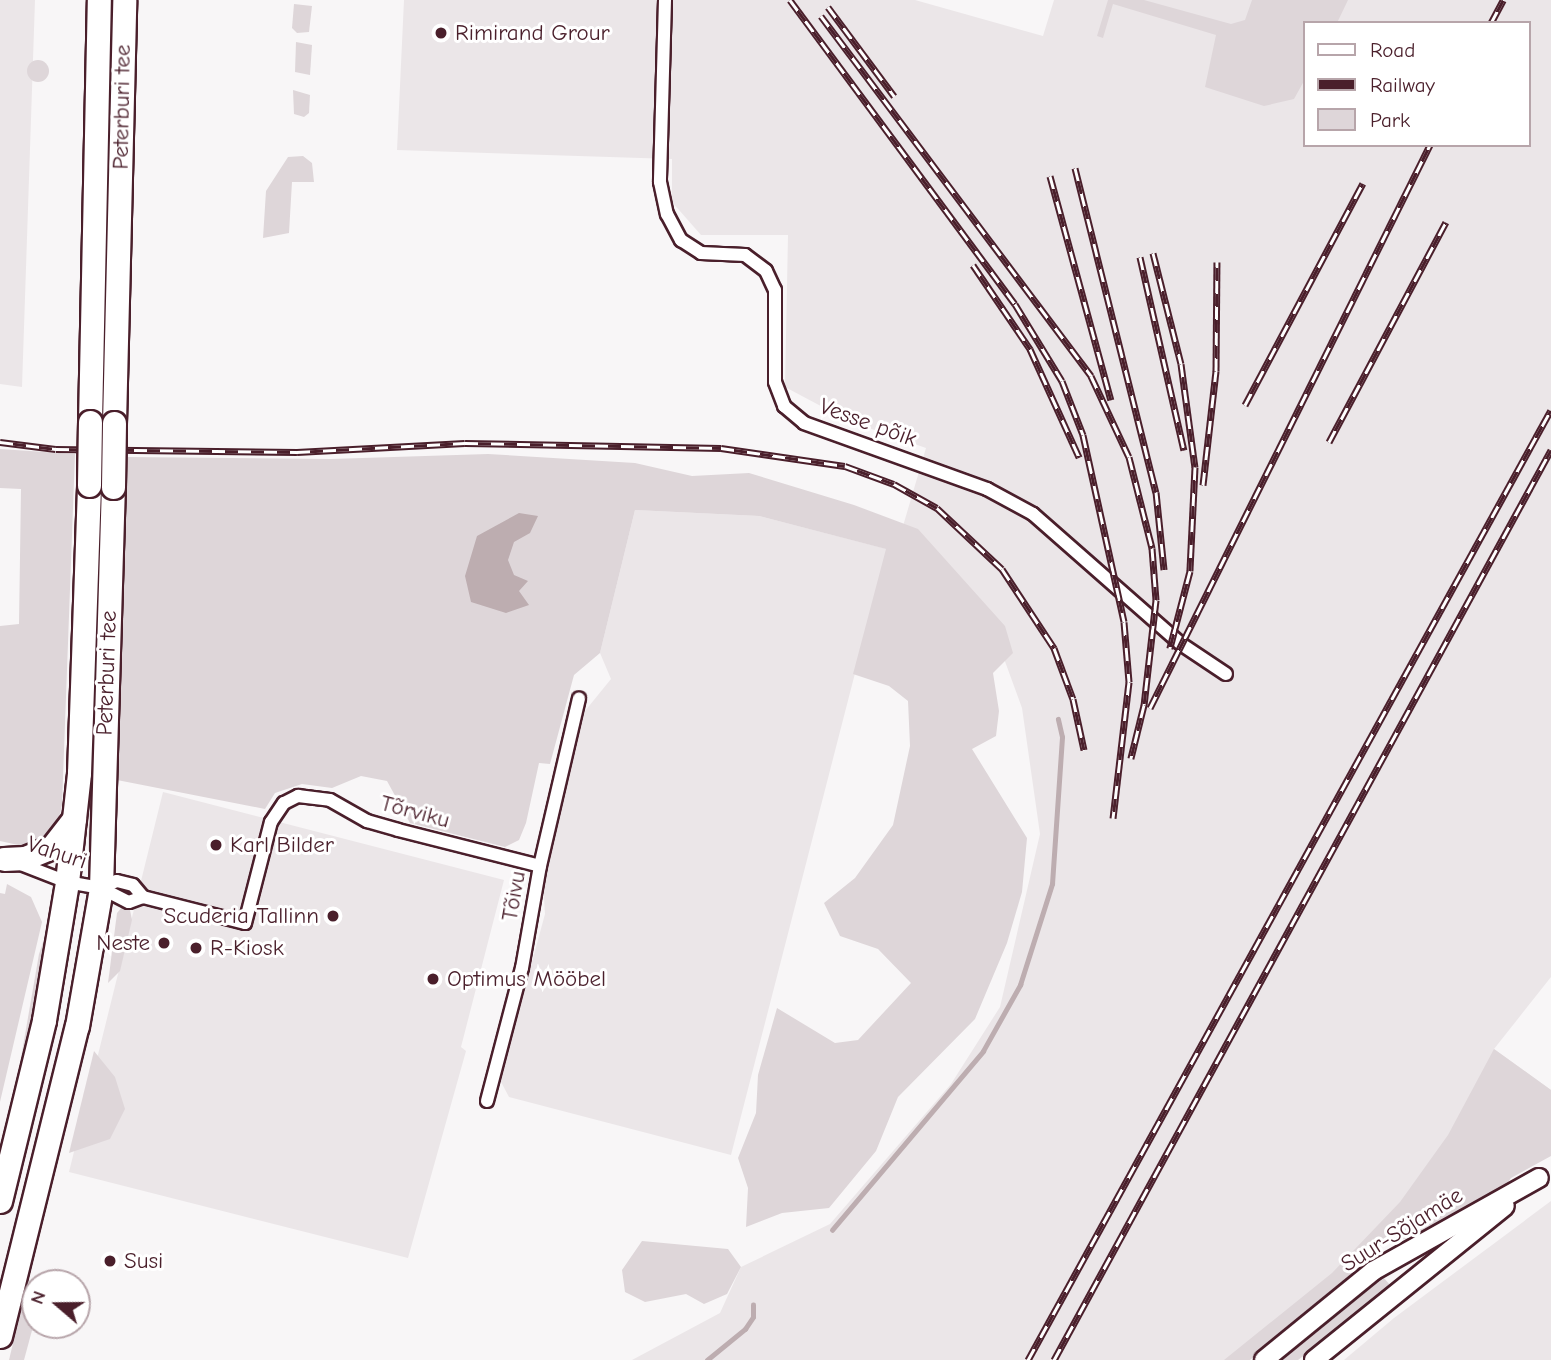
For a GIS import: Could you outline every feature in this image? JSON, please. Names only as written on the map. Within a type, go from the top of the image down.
[{"type":"highway","name":"Peterburi tee","points":[[0,1201],[44,1020],[67,882],[74,819],[89,485],[99,0]]},
{"type":"highway","name":"Peterburi tee","points":[[0,1336],[77,1026],[101,888],[124,0]]},
{"type":"highway","points":[[2,858],[25,858],[52,847],[74,819]]},
{"type":"main road","name":"Suur-Sõjamäe","points":[[1264,1360],[1394,1259],[1545,1173]]},
{"type":"main road","name":"Suur-Sõjamäe","points":[[1314,1360],[1545,1173]]},
{"type":"main road","points":[[1394,1259],[1413,1282]]},
{"type":"street","name":"Vesse põik","points":[[665,0],[660,182],[667,214],[681,240],[701,253],[745,255],[766,271],[775,290],[775,382],[784,406],[804,423],[987,489],[1033,514],[1181,644],[1226,674]]},
{"type":"street","name":"Tõivu","points":[[487,1101],[522,968],[540,866],[579,698]]},
{"type":"street","name":"Tõrviku","points":[[284,803],[298,796],[330,800],[368,821],[540,866]]},
{"type":"street","name":"Vahuri","points":[[2,858],[67,882],[101,888],[129,902],[143,897],[246,923],[271,822],[284,803]]},
{"type":"shaded area","points":[[0,0],[35,0],[22,387],[0,384]]},
{"type":"shaded area","points":[[404,0],[915,0],[1043,36],[1054,0],[1551,0],[1551,977],[1494,1049],[1551,1090],[1235,1360],[632,1360],[720,1313],[741,1267],[830,1224],[951,1084],[1000,1007],[1040,834],[1022,708],[999,645],[903,526],[926,448],[849,421],[785,387],[788,235],[701,235],[672,202],[672,159],[397,150]]},
{"type":"shaded area","points":[[635,510],[759,516],[887,549],[731,1155],[509,1097],[500,1080],[545,914],[543,883],[585,711],[611,679],[600,653]]},
{"type":"shaded area","points":[[519,513],[538,516],[530,533],[514,542],[508,560],[514,575],[528,581],[519,591],[529,605],[506,613],[471,602],[465,576],[477,536]]},
{"type":"shaded area","points":[[163,792],[504,880],[461,1047],[466,1051],[408,1258],[69,1172]]},
{"type":"shaded area","points":[[1551,1201],[1551,1360],[1344,1360],[1394,1318]]},
{"type":"green space","points":[[108,0],[114,0],[104,423],[99,422]]},
{"type":"green space","points":[[1108,0],[1144,0],[1231,24],[1245,20],[1252,0],[1348,0],[1338,21],[1302,21],[1302,85],[1294,99],[1264,106],[1205,87],[1216,35],[1113,4],[1103,38],[1097,36]]},
{"type":"green space","points":[[294,4],[312,6],[309,32],[297,33],[292,28]]},
{"type":"green space","points":[[296,42],[312,45],[310,75],[295,72]]},
{"type":"green space","points":[[38,60],[46,63],[49,71],[46,79],[38,82],[30,79],[27,71],[30,63]]},
{"type":"green space","points":[[293,90],[310,95],[309,113],[304,117],[294,114]]},
{"type":"green space","points":[[303,156],[312,163],[314,182],[292,182],[289,233],[263,238],[266,191],[288,157]]},
{"type":"green space","points":[[0,449],[75,454],[62,805],[57,826],[48,838],[23,846],[0,841],[0,626],[19,624],[21,489],[0,488]]},
{"type":"green space","points":[[488,454],[635,463],[692,476],[749,473],[854,505],[918,529],[1005,626],[1013,653],[993,673],[999,711],[996,736],[972,749],[1027,838],[1022,892],[1007,943],[975,1019],[898,1097],[876,1151],[829,1208],[782,1213],[746,1227],[748,1188],[738,1158],[756,1113],[758,1075],[777,1008],[835,1043],[858,1040],[911,983],[878,949],[840,936],[824,903],[855,878],[893,825],[910,746],[908,701],[889,686],[853,674],[886,549],[759,516],[635,510],[600,653],[574,675],[550,764],[539,763],[526,823],[519,840],[505,847],[410,823],[387,781],[361,776],[332,788],[302,784],[275,793],[265,809],[117,780],[128,457],[331,459]]},
{"type":"green space","points":[[98,486],[102,486],[95,786],[88,858]]},
{"type":"green space","points":[[7,884],[31,897],[42,922],[0,1102],[0,893],[5,894]]},
{"type":"green space","points":[[123,906],[130,910],[132,920],[120,971],[108,983],[117,913]]},
{"type":"green space","points":[[48,928],[41,982],[17,1081],[39,954]]},
{"type":"green space","points":[[1494,1049],[1551,1090],[1551,1156],[1511,1178],[1499,1195],[1430,1231],[1368,1250],[1346,1280],[1250,1360],[1224,1360],[1332,1273],[1400,1202],[1448,1135]]},
{"type":"green space","points":[[94,1051],[115,1077],[125,1109],[110,1139],[69,1153]]},
{"type":"green space","points":[[642,1241],[728,1249],[741,1267],[727,1294],[704,1304],[686,1294],[645,1302],[625,1292],[622,1270]]},
{"type":"green space","points":[[1383,1277],[1391,1286],[1382,1296],[1298,1360],[1277,1360]]},
{"type":"green space","points":[[21,1310],[21,1339],[30,1339],[24,1360],[9,1360]]},
{"type":"waterway","points":[[832,1230],[983,1051],[1020,985],[1052,884],[1062,737],[1058,719]]},
{"type":"waterway","points":[[707,1360],[745,1329],[753,1317],[753,1305]]},
{"type":"railway","points":[[790,0],[1015,304],[1062,381],[1083,435],[1124,622],[1129,682],[1113,818]]},
{"type":"railway","points":[[1492,21],[1503,0]]},
{"type":"railway","points":[[828,7],[894,96]]},
{"type":"railway","points":[[821,16],[1091,376],[1129,457],[1152,548],[1156,600],[1144,705],[1131,758]]},
{"type":"railway","points":[[1150,708],[1429,147]]},
{"type":"railway","points":[[1075,168],[1156,492],[1164,570]]},
{"type":"railway","points":[[1050,176],[1111,400]]},
{"type":"railway","points":[[1245,405],[1363,183]]},
{"type":"railway","points":[[1329,442],[1446,222]]},
{"type":"railway","points":[[1153,253],[1181,364],[1195,467],[1190,571],[1170,648]]},
{"type":"railway","points":[[1140,257],[1184,450]]},
{"type":"railway","points":[[1203,485],[1216,371],[1217,262]]},
{"type":"railway","points":[[973,265],[1030,349],[1079,457]]},
{"type":"railway","points":[[1028,1360],[1551,410]]},
{"type":"railway","points":[[0,442],[56,449],[297,452],[465,443],[721,448],[845,466],[894,484],[937,508],[1002,569],[1054,648],[1073,699],[1084,750]]},
{"type":"railway","points":[[1054,1360],[1551,450]]},
{"type":"place","name":"Rimirand Grour","points":[[441,33]]},
{"type":"place","name":"Karl Bilder","points":[[216,845]]},
{"type":"place","name":"Scuderia Tallinn","points":[[333,916]]},
{"type":"place","name":"Neste","points":[[164,943]]},
{"type":"place","name":"R-Kiosk","points":[[196,948]]},
{"type":"place","name":"Optimus Mööbel","points":[[433,979]]},
{"type":"place","name":"Susi","points":[[110,1261]]}]
